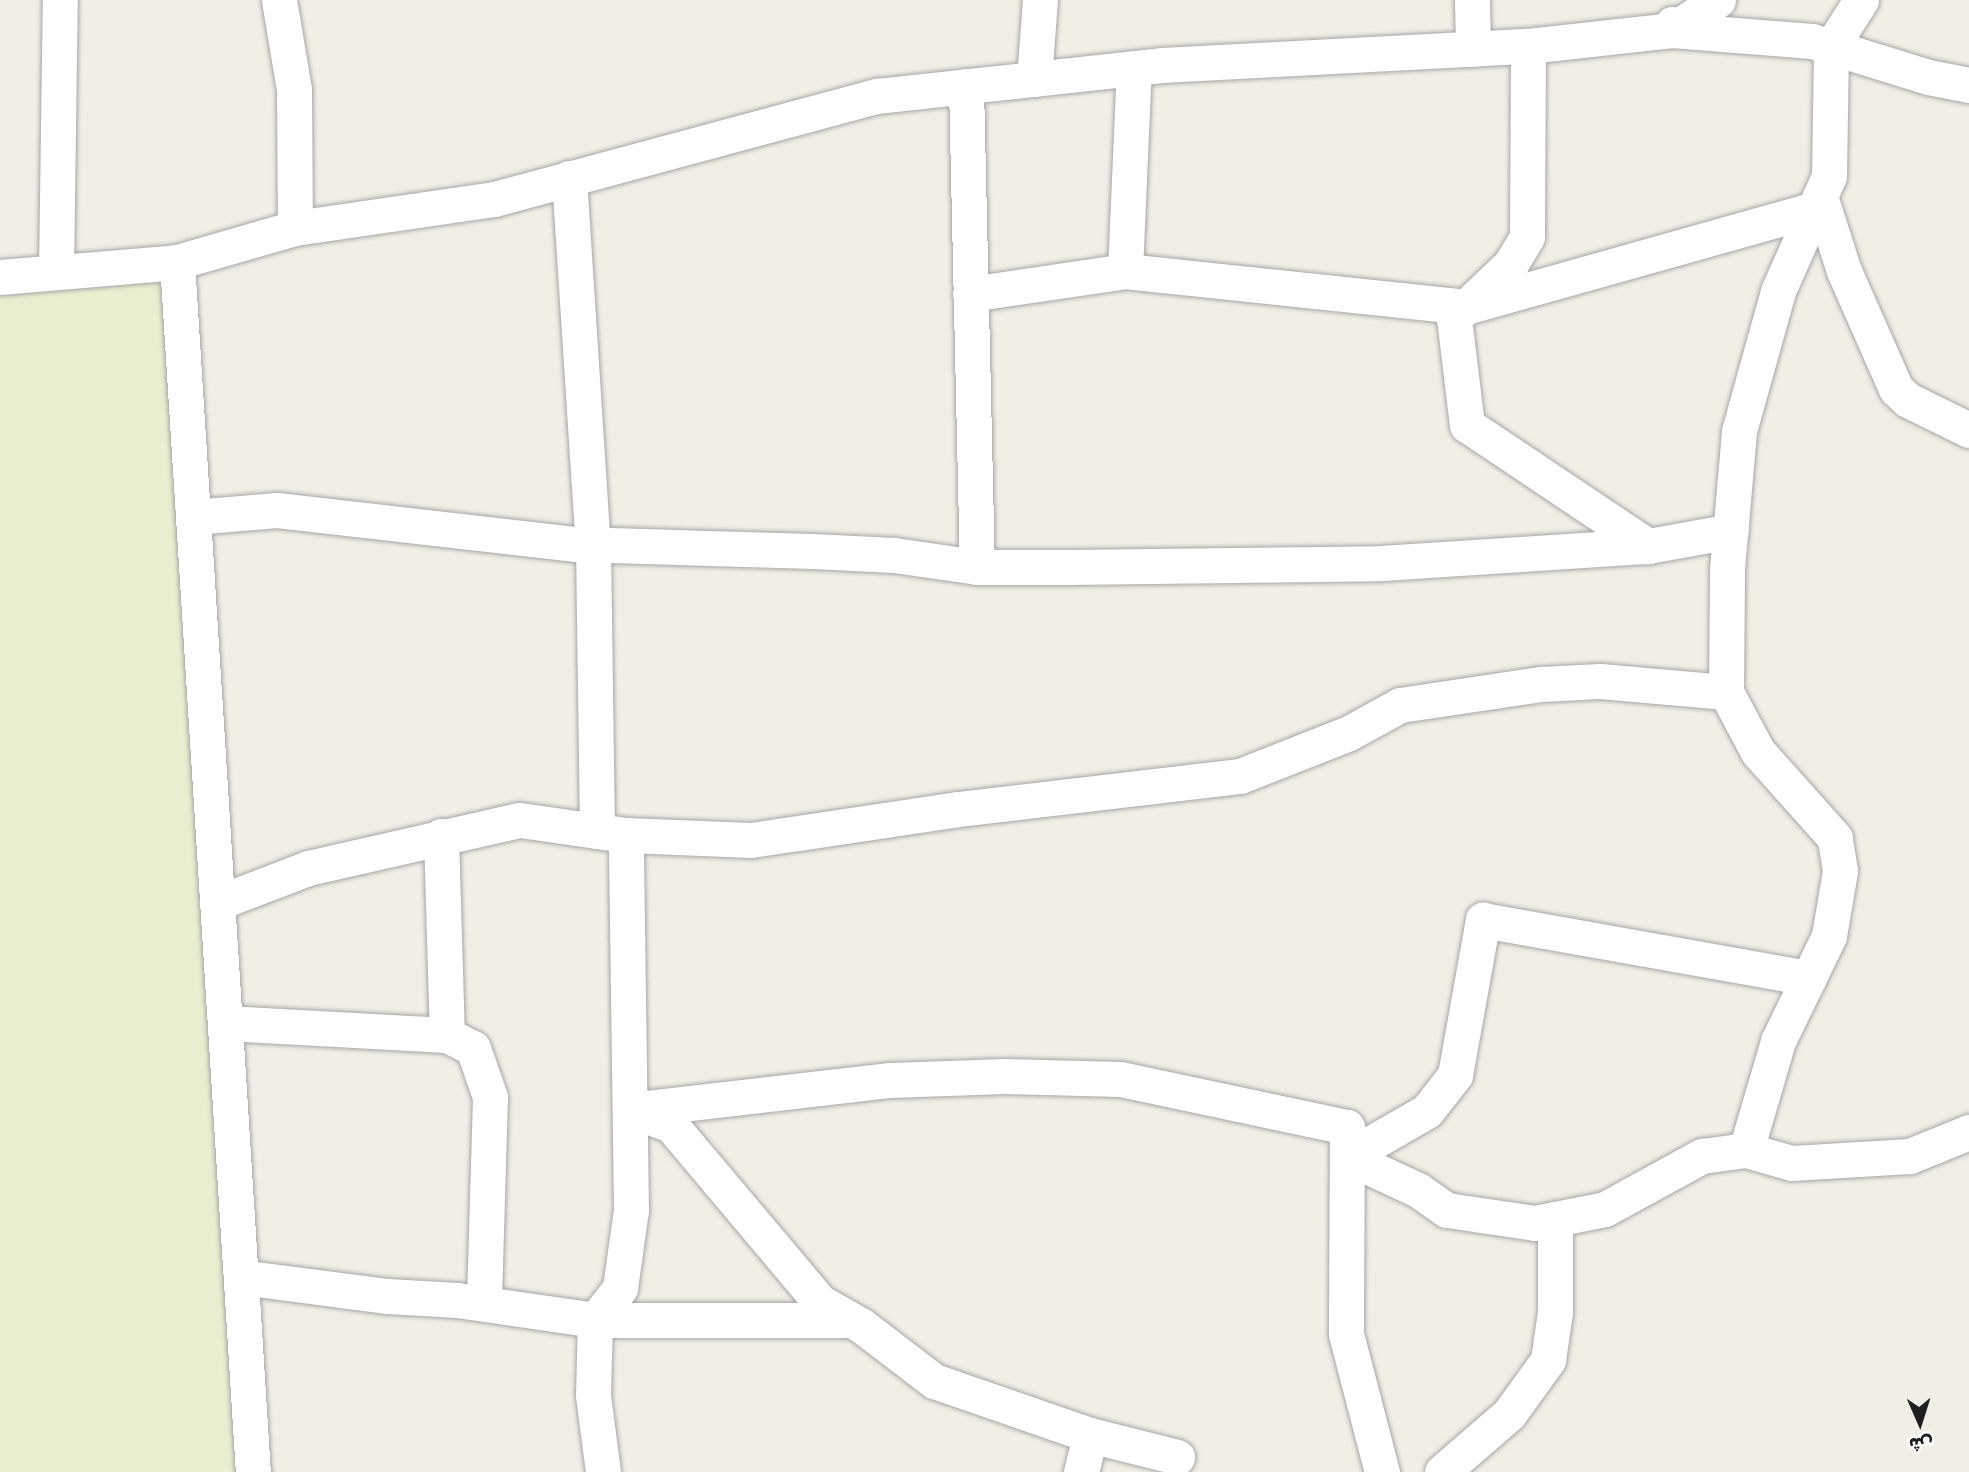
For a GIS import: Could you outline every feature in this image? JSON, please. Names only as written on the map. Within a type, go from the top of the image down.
[{"type":"street","points":[[56,272],[60,0]]},
{"type":"street","points":[[279,0],[294,90],[295,228]]},
{"type":"street","points":[[1034,79],[1041,0]]},
{"type":"street","points":[[1472,0],[1473,49]]},
{"type":"street","points":[[0,277],[177,262],[295,228],[494,199],[877,96],[1133,68],[1528,46],[1673,15],[1718,0]]},
{"type":"street","points":[[1746,1150],[1778,1041],[1829,936],[1840,872],[1835,838],[1758,752],[1726,692],[1731,531],[1739,431],[1751,380],[1778,291],[1829,176],[1831,47],[1861,0]]},
{"type":"street","points":[[1673,15],[1812,41],[1928,78],[1969,85]]},
{"type":"street","points":[[1528,46],[1527,237],[1511,264],[1454,318],[1468,425],[1648,546]]},
{"type":"street","points":[[1125,271],[1133,68]]},
{"type":"street","points":[[966,86],[976,566]]},
{"type":"street","points":[[569,178],[630,1110],[631,1210],[620,1288],[595,1320],[593,1395],[603,1472]]},
{"type":"street","points":[[970,294],[1125,271],[1466,307],[1817,202]]},
{"type":"street","points":[[1817,202],[1896,389],[1908,400],[1969,430]]},
{"type":"street","points":[[177,262],[253,1472]]},
{"type":"street","points":[[193,517],[278,510],[593,545],[894,555],[976,566],[1382,563],[1648,546],[1731,531]]},
{"type":"street","points":[[217,903],[308,868],[520,820],[611,833],[751,840],[958,809],[1240,776],[1349,733],[1400,705],[1541,684],[1649,683],[1726,692]]},
{"type":"street","points":[[441,836],[447,1035]]},
{"type":"street","points":[[1347,1157],[1427,1111],[1455,1075],[1483,920],[1809,978]]},
{"type":"street","points":[[225,1023],[447,1035],[473,1048],[490,1097],[484,1303]]},
{"type":"street","points":[[630,1110],[890,1080],[1121,1079],[1347,1127],[1346,1334],[1382,1472]]},
{"type":"street","points":[[630,1110],[671,1125],[795,1276],[820,1302],[851,1320],[934,1381],[1090,1435],[1177,1457]]},
{"type":"street","points":[[1347,1157],[1418,1190],[1447,1210],[1490,1219],[1535,1223],[1605,1209],[1702,1156],[1746,1150],[1792,1163],[1910,1156],[1969,1132]]},
{"type":"street","points":[[1442,1472],[1509,1414],[1548,1360],[1556,1312],[1555,1219]]},
{"type":"street","points":[[241,1277],[484,1303],[595,1320],[851,1320]]},
{"type":"street","points":[[1081,1472],[1090,1435]]},
{"type":"green space","points":[[177,262],[253,1472],[0,1472],[0,277]]}]
